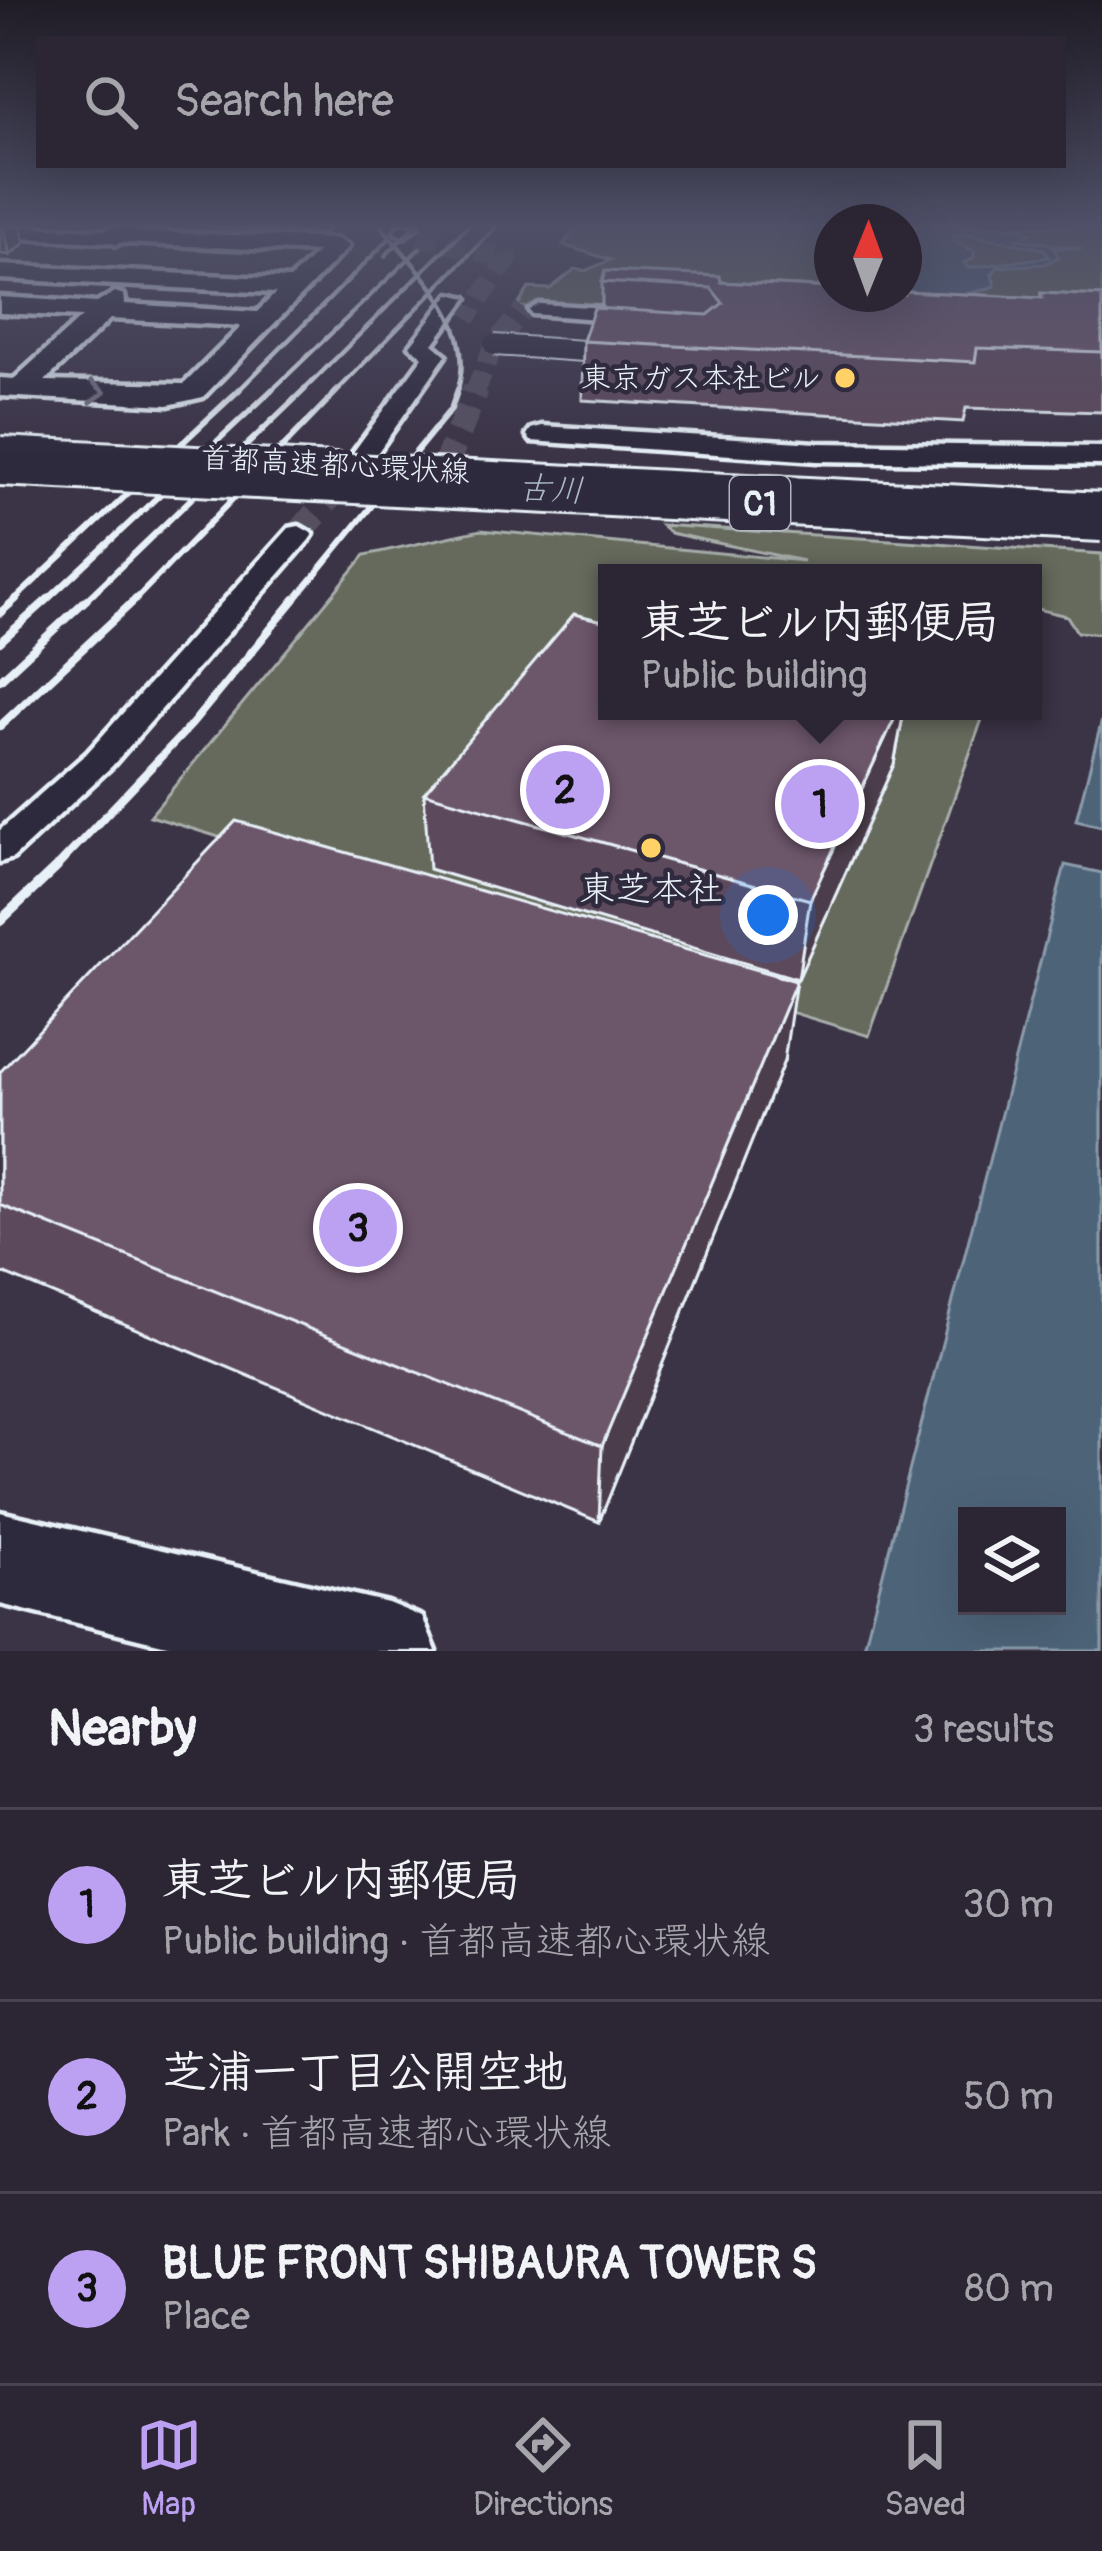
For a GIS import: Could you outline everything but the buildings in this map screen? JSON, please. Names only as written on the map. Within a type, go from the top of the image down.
[{"type":"highway","name":"首都高速都心環状線","points":[[0,447],[506,474],[1102,483]]},
{"type":"highway","name":"首都高速都心環状線","points":[[0,461],[1102,519]]},
{"type":"highway","points":[[506,474],[898,496],[1102,519]]},
{"type":"highway","name":"首都高速都心環状線","points":[[419,484],[744,517],[1102,541]]},
{"type":"street","points":[[10,387],[111,303]]},
{"type":"street","points":[[10,387],[182,395],[283,303]]},
{"type":"street","points":[[364,454],[435,355],[421,346],[453,303]]},
{"type":"street","points":[[0,305],[266,320]]},
{"type":"street","points":[[539,310],[656,317]]},
{"type":"street","points":[[494,346],[646,355]]},
{"type":"street","points":[[542,435],[817,452],[1102,457]]},
{"type":"street","points":[[0,850],[100,759],[298,534]]},
{"type":"street","points":[[0,1558],[388,1651]]},
{"type":"green space","points":[[519,303],[814,303],[814,312],[922,312],[922,303],[1102,303],[1102,339],[517,307]]},
{"type":"green space","points":[[661,525],[1102,554],[1102,634],[1077,632],[1067,616],[1042,610],[1042,564],[598,564],[598,720],[982,720],[869,1036],[150,816],[365,555],[481,530],[803,561],[670,533]]},
{"type":"water","points":[[1102,720],[1102,826],[1076,820]]},
{"type":"water","points":[[1065,865],[1102,873],[1102,1651],[863,1651]]},
{"type":"tunnel","points":[[467,317],[477,303]]},
{"type":"tunnel","points":[[475,392],[494,345],[524,309]]},
{"type":"tunnel","points":[[429,507],[476,389]]},
{"type":"tunnel","points":[[299,534],[358,463]]},
{"type":"railway","points":[[240,389],[325,303]]},
{"type":"railway","points":[[270,392],[363,303]]},
{"type":"railway","points":[[305,389],[391,303]]},
{"type":"railway","points":[[336,392],[422,303]]},
{"type":"railway","points":[[443,303],[460,344],[457,392]]},
{"type":"railway","points":[[12,602],[240,389]]},
{"type":"railway","points":[[45,602],[273,389]]},
{"type":"railway","points":[[84,602],[305,389]]},
{"type":"railway","points":[[302,392],[305,389]]},
{"type":"railway","points":[[135,600],[339,389]]},
{"type":"railway","points":[[293,602],[451,409],[457,392]]},
{"type":"railway","points":[[0,613],[16,599]]},
{"type":"railway","points":[[0,642],[48,599]]},
{"type":"railway","points":[[0,680],[87,599]]},
{"type":"railway","points":[[55,868],[192,724],[295,599]]},
{"type":"railway","points":[[0,726],[135,600]]},
{"type":"railway","points":[[0,921],[55,868]]},
{"type":"place","name":"東京ガス本社ビル","points":[[845,378]]},
{"type":"place","name":"芝浦一丁目公開空地","points":[[565,790]]},
{"type":"place","name":"東芝ビル内郵便局","points":[[820,804]]},
{"type":"place","name":"東芝本社","points":[[651,848]]},
{"type":"place","name":"BLUE FRONT SHIBAURA TOWER S","points":[[358,1228]]},
{"type":"water label","name":"古川","points":[[551,488]]}]
